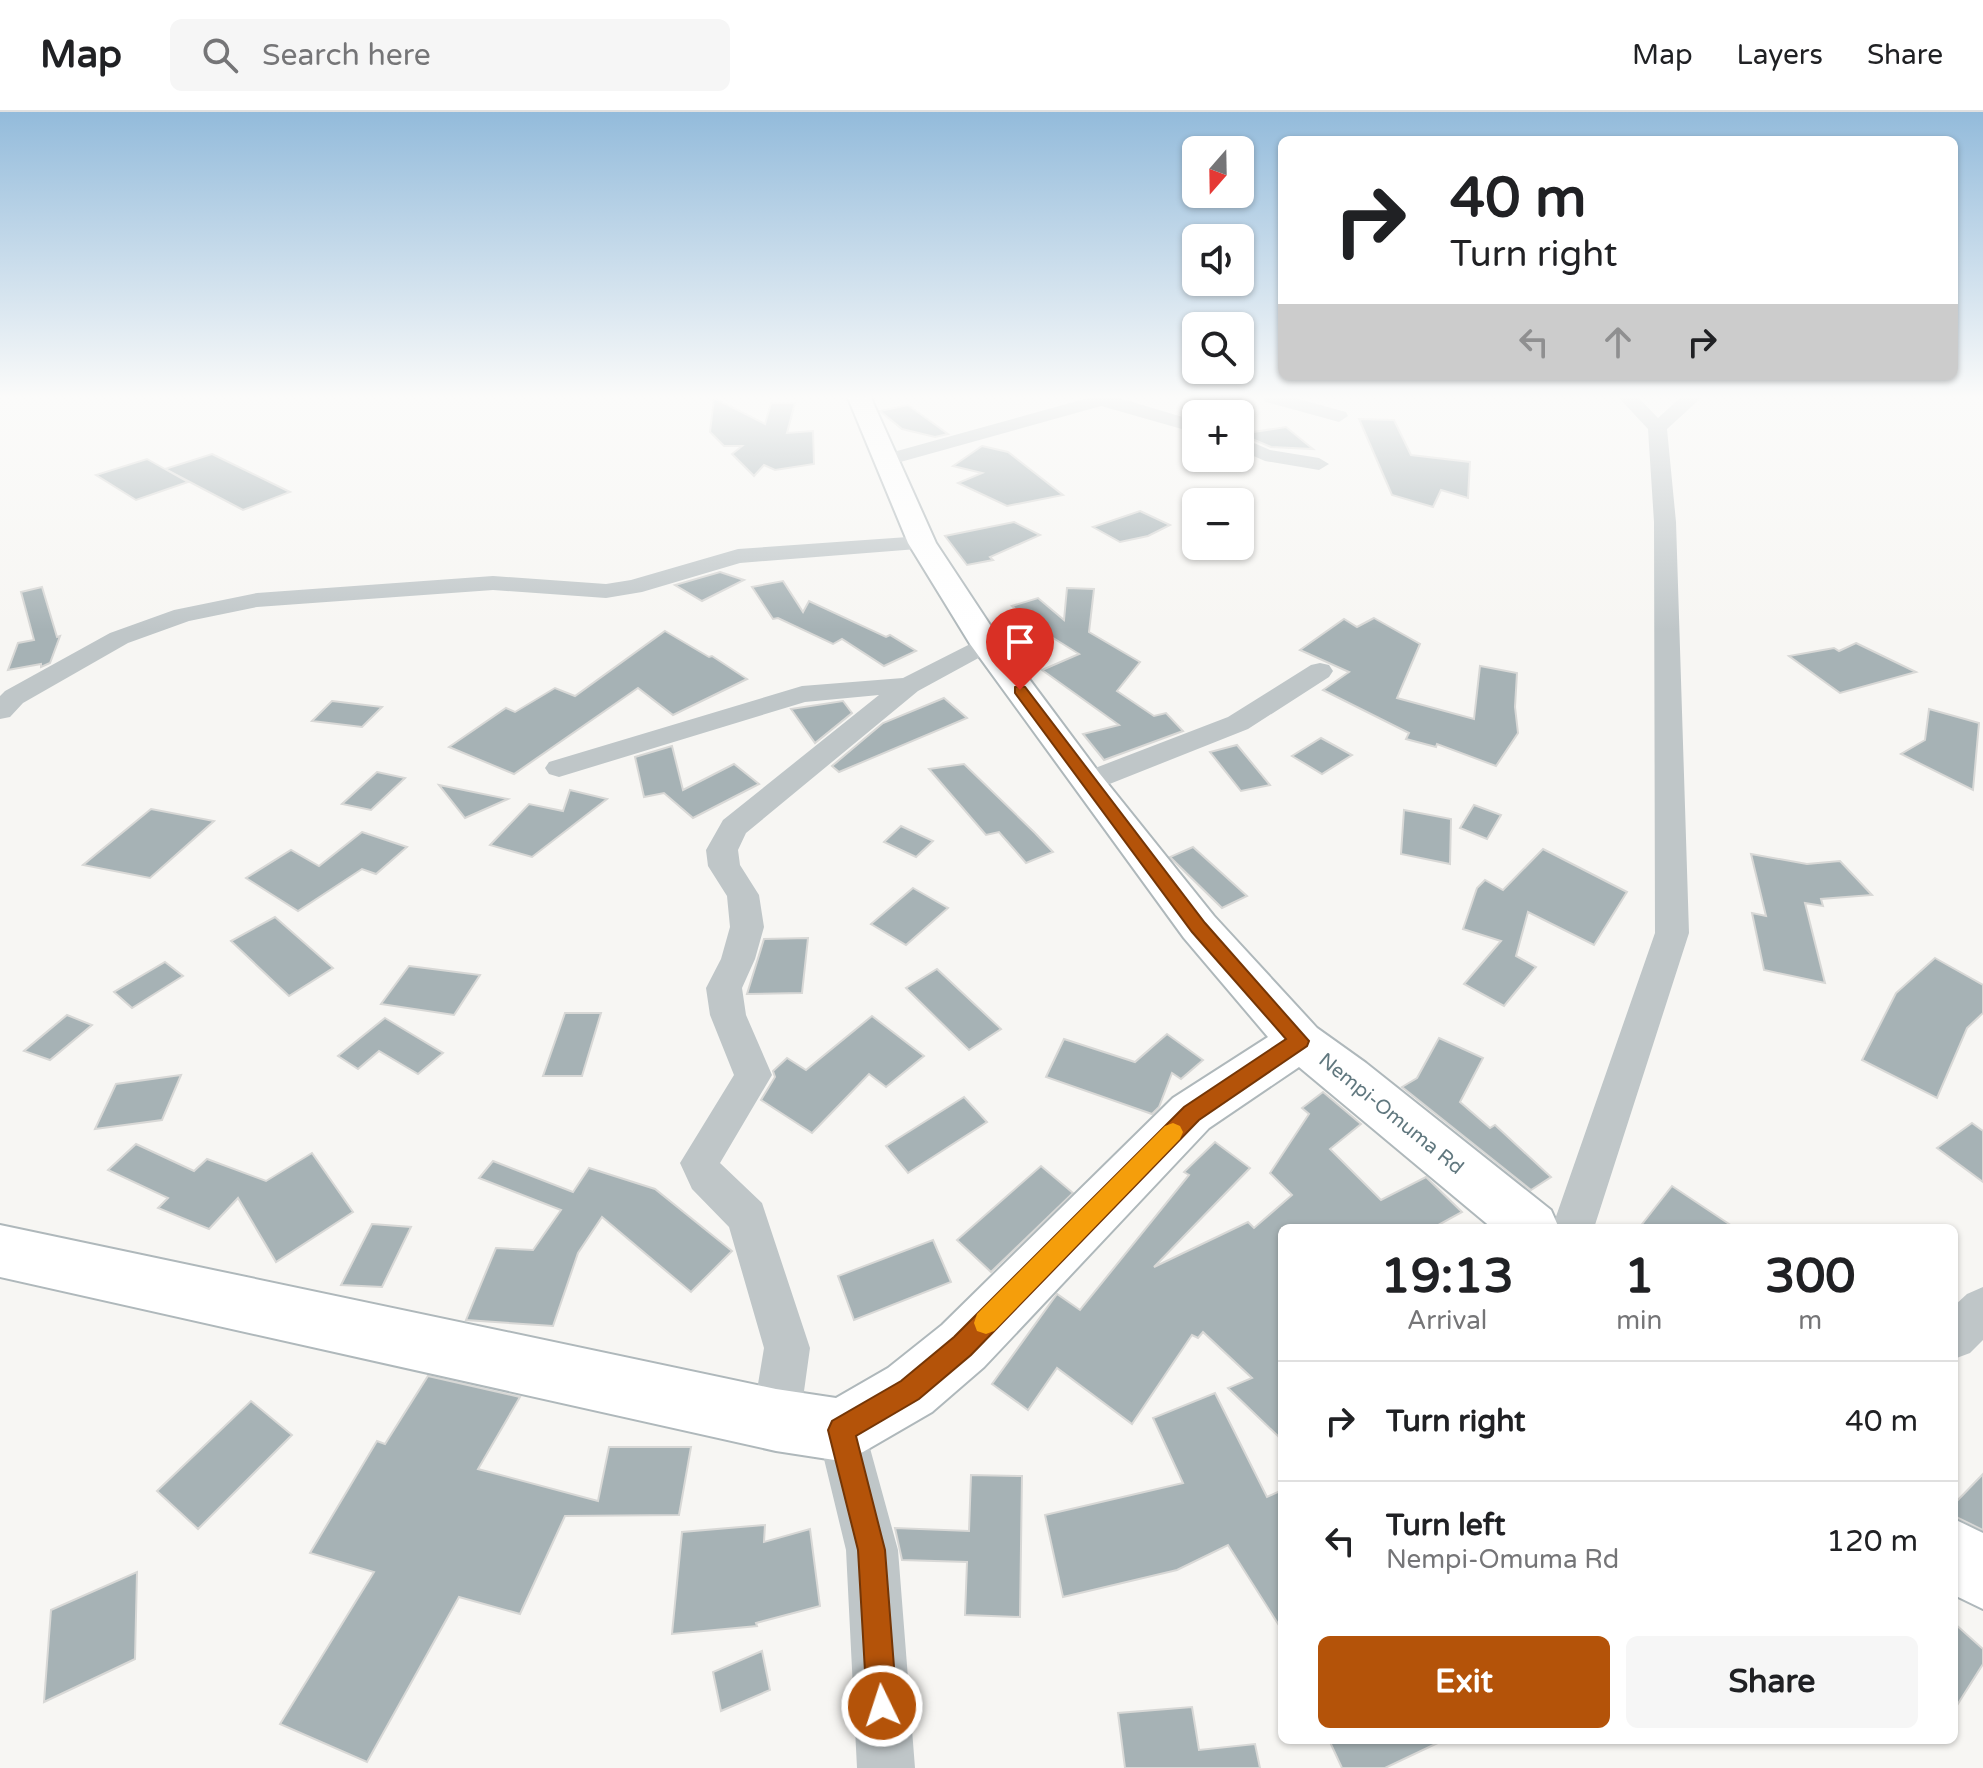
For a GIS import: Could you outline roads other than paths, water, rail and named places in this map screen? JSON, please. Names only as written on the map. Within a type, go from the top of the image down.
[{"type":"street","name":"Nempi-Omuma Rd","points":[[893,475],[922,543],[986,644],[1199,927],[1300,1041],[1349,1077],[1527,1224]]},
{"type":"street","points":[[1574,1224],[1672,933],[1665,522],[1661,475]]},
{"type":"street","points":[[0,711],[14,697],[119,638],[183,615],[257,600],[493,583],[606,591],[634,587],[738,556],[922,543]]},
{"type":"street","points":[[776,1420],[787,1348],[747,1217],[706,1176],[700,1163],[707,1148],[743,1098],[753,1075],[728,1015],[724,988],[738,959],[747,927],[743,895],[724,866],[722,850],[734,827],[909,685],[986,644]]},
{"type":"street","points":[[1087,782],[1238,723],[1320,671]]},
{"type":"street","points":[[559,768],[802,694],[909,685]]},
{"type":"street","points":[[0,1251],[776,1420],[841,1430],[910,1390],[963,1346],[1191,1113],[1300,1041]]},
{"type":"street","points":[[1958,1333],[1983,1309]]},
{"type":"street","points":[[841,1430],[872,1550],[886,1768]]},
{"type":"street","points":[[1958,1556],[1983,1575]]}]
